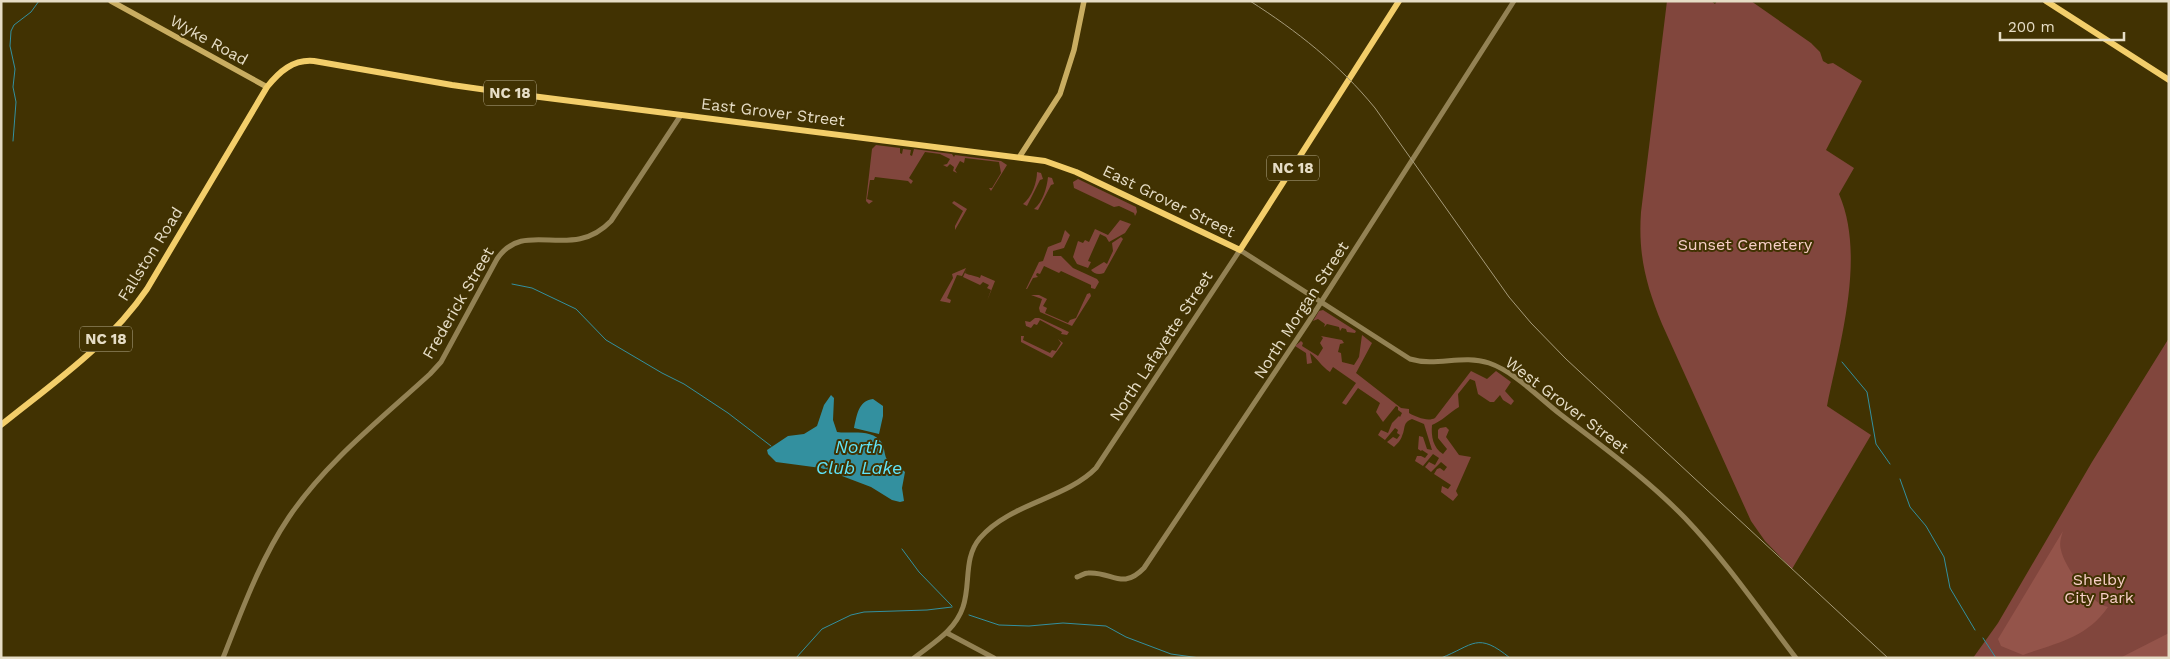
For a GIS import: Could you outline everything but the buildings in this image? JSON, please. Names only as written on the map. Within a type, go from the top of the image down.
[{"type":"main road","name":"Wyke Road","points":[[111,1],[267,87]]},
{"type":"main road","points":[[1020,156],[1060,94],[1074,50],[1084,1]]},
{"type":"main road","name":"North Lafayette Street","points":[[1240,250],[1399,1]]},
{"type":"main road","points":[[2046,1],[2169,80]]},
{"type":"main road","name":"East Grover Street","points":[[287,68],[299,62],[314,61],[452,85],[1020,156],[1045,161],[1075,171],[1240,250]]},
{"type":"main road","name":"Fallston Road","points":[[1,425],[98,347],[127,316],[147,290],[267,87],[287,68]]},
{"type":"street","name":"North Morgan Street","points":[[1077,577],[1091,573],[1126,580],[1132,578],[1144,568],[1321,302],[1514,1]]},
{"type":"street","name":"Frederick Street","points":[[223,658],[256,577],[289,517],[316,482],[441,362],[497,258],[504,249],[520,240],[577,241],[596,234],[610,221],[681,115]]},
{"type":"street","name":"West Grover Street","points":[[1240,250],[1410,359],[1433,363],[1460,359],[1474,360],[1496,366],[1514,378],[1635,473],[1680,512],[1713,549],[1796,658]]},
{"type":"street","name":"North Lafayette Street","points":[[914,658],[946,633],[957,620],[964,607],[970,555],[979,539],[1012,513],[1081,480],[1096,468],[1240,250]]},
{"type":"street","points":[[946,633],[994,658]]},
{"type":"green space","name":"Sunset Cemetery","points":[[1667,1],[1711,1],[1715,4],[1717,1],[1751,1],[1811,43],[1820,52],[1823,61],[1828,64],[1833,63],[1862,81],[1826,150],[1854,168],[1839,194],[1847,218],[1850,244],[1850,271],[1844,327],[1827,406],[1871,435],[1792,569],[1765,541],[1751,521],[1662,324],[1644,270],[1640,228],[1641,212]]},
{"type":"green space","points":[[876,145],[900,148],[900,153],[902,154],[903,149],[911,150],[910,155],[912,156],[914,149],[952,154],[954,157],[955,155],[1001,161],[1007,165],[991,191],[989,188],[992,188],[1001,173],[999,162],[965,158],[964,163],[960,161],[955,170],[957,173],[953,171],[954,167],[950,164],[947,167],[943,165],[947,164],[950,159],[940,154],[925,152],[909,178],[913,181],[911,184],[908,181],[875,177],[874,180],[870,180],[867,199],[873,201],[869,204],[866,201],[872,149]]},
{"type":"green space","points":[[1037,172],[1041,173],[1043,179],[1040,180],[1027,206],[1023,204],[1033,189]]},
{"type":"green space","points":[[1048,177],[1052,178],[1054,184],[1051,185],[1038,210],[1034,209],[1046,190]]},
{"type":"green space","points":[[1078,179],[1136,207],[1137,212],[1135,216],[1134,213],[1119,206],[1114,207],[1074,188],[1073,182]]},
{"type":"green space","points":[[954,201],[967,209],[955,230],[955,226],[963,211],[952,203]]},
{"type":"green space","points":[[1120,220],[1131,224],[1125,233],[1109,242],[1106,237],[1100,234],[1088,261],[1091,262],[1088,268],[1077,264],[1073,257],[1078,241],[1083,243],[1085,240],[1089,242],[1095,229],[1108,235]]},
{"type":"green space","points":[[1065,230],[1070,235],[1064,248],[1053,251],[1053,256],[1061,256],[1073,268],[1097,279],[1099,282],[1095,289],[1091,288],[1091,285],[1061,271],[1059,273],[1044,266],[1040,274],[1037,273],[1038,277],[1033,278],[1026,289],[1039,262],[1043,261],[1048,247],[1061,242]]},
{"type":"green space","points":[[1121,237],[1123,239],[1104,273],[1097,274],[1092,271],[1104,262],[1107,264],[1113,251],[1112,243]]},
{"type":"green space","points":[[966,268],[962,276],[957,275],[947,298],[951,300],[950,303],[940,301],[953,278],[952,274]]},
{"type":"green space","points":[[967,268],[965,273],[980,278],[981,275],[995,281],[987,301],[991,290],[987,288],[989,285],[983,282],[980,285],[963,277]]},
{"type":"green space","points":[[1090,293],[1091,296],[1072,326],[1040,312],[1039,308],[1042,299],[1031,295],[1039,295],[1047,299],[1043,306],[1047,308],[1045,313],[1068,323],[1076,318],[1087,294]]},
{"type":"green space","points":[[1323,310],[1356,331],[1355,333],[1347,332],[1346,329],[1342,328],[1340,331],[1339,327],[1327,324],[1324,327],[1325,324],[1318,319],[1313,321],[1319,311]]},
{"type":"green space","points":[[1035,318],[1039,318],[1069,332],[1067,335],[1061,334],[1062,332],[1040,320],[1037,325],[1034,324],[1031,328],[1026,326],[1025,321],[1030,322]]},
{"type":"green space","points":[[1362,335],[1372,343],[1356,373],[1401,408],[1409,409],[1409,413],[1418,417],[1426,419],[1435,418],[1471,371],[1487,379],[1496,371],[1511,382],[1505,391],[1514,401],[1511,405],[1503,400],[1500,395],[1494,402],[1490,402],[1478,394],[1475,381],[1470,379],[1458,394],[1459,407],[1432,425],[1433,441],[1443,454],[1447,449],[1438,438],[1438,430],[1446,427],[1449,430],[1446,437],[1459,455],[1471,457],[1456,491],[1458,495],[1453,501],[1441,492],[1442,486],[1448,489],[1451,485],[1434,474],[1437,469],[1440,468],[1444,471],[1447,467],[1441,462],[1431,472],[1425,467],[1429,462],[1435,465],[1439,458],[1433,454],[1423,466],[1415,461],[1417,456],[1425,458],[1428,454],[1418,449],[1419,436],[1423,437],[1427,449],[1432,450],[1424,424],[1412,419],[1405,424],[1401,439],[1394,447],[1387,442],[1393,437],[1397,439],[1400,435],[1397,433],[1398,430],[1395,428],[1385,440],[1378,435],[1381,430],[1388,433],[1392,423],[1400,417],[1402,413],[1398,410],[1398,407],[1396,406],[1383,422],[1376,412],[1380,403],[1358,388],[1346,405],[1342,403],[1356,383],[1333,367],[1330,372],[1310,353],[1312,363],[1307,364],[1306,353],[1295,346],[1301,341],[1303,343],[1302,346],[1318,356],[1323,348],[1320,343],[1323,338],[1321,336],[1342,340],[1344,343],[1340,344],[1338,352],[1341,353],[1342,362],[1354,365],[1359,357]]},
{"type":"green space","points":[[1021,336],[1024,336],[1023,340],[1050,353],[1052,350],[1056,351],[1061,343],[1058,339],[1063,343],[1052,358],[1021,342]]},
{"type":"green space","name":"Shelby City Park","points":[[2169,338],[2169,658],[1973,658],[1998,623],[2092,462]]},
{"type":"shaded area","points":[[2063,531],[2060,548],[2067,565],[2086,592],[2108,607],[2100,617],[2081,633],[2059,643],[2023,655],[2001,646],[1998,639]]},
{"type":"shaded area","points":[[2169,633],[2169,658],[2120,658]]},
{"type":"water","name":"North Club Lake","points":[[831,395],[834,398],[833,420],[837,432],[873,435],[882,443],[888,461],[905,472],[902,488],[904,501],[892,500],[871,487],[821,468],[776,462],[768,454],[767,450],[788,436],[804,434],[817,426],[824,405]]},
{"type":"water","name":"North Club Lake","points":[[873,399],[883,406],[879,434],[854,428],[861,406],[868,400]]},
{"type":"waterway","points":[[13,141],[16,102],[13,87],[15,69],[10,46],[11,31],[14,25],[31,12],[39,1]]},
{"type":"waterway","points":[[512,284],[532,288],[576,309],[606,340],[684,384],[728,413],[771,446]]},
{"type":"waterway","points":[[1842,362],[1867,392],[1876,444],[1890,464]]},
{"type":"waterway","points":[[1900,479],[1910,507],[1926,526],[1944,557],[1950,588],[1975,630]]},
{"type":"waterway","points":[[902,549],[919,572],[952,606]]},
{"type":"waterway","points":[[796,658],[822,629],[851,615],[864,612],[927,610],[952,607]]},
{"type":"waterway","points":[[969,615],[999,625],[1029,626],[1063,623],[1106,626],[1126,637],[1171,654],[1200,658]]},
{"type":"waterway","points":[[1983,638],[1996,658]]},
{"type":"waterway","points":[[1441,658],[1476,643],[1490,645],[1510,658]]},
{"type":"railway","points":[[1250,1],[1317,49],[1347,77],[1375,108],[1509,297],[1531,323],[1566,359],[1888,658]]},
{"type":"railway","points":[[2169,353],[2169,414]]}]
